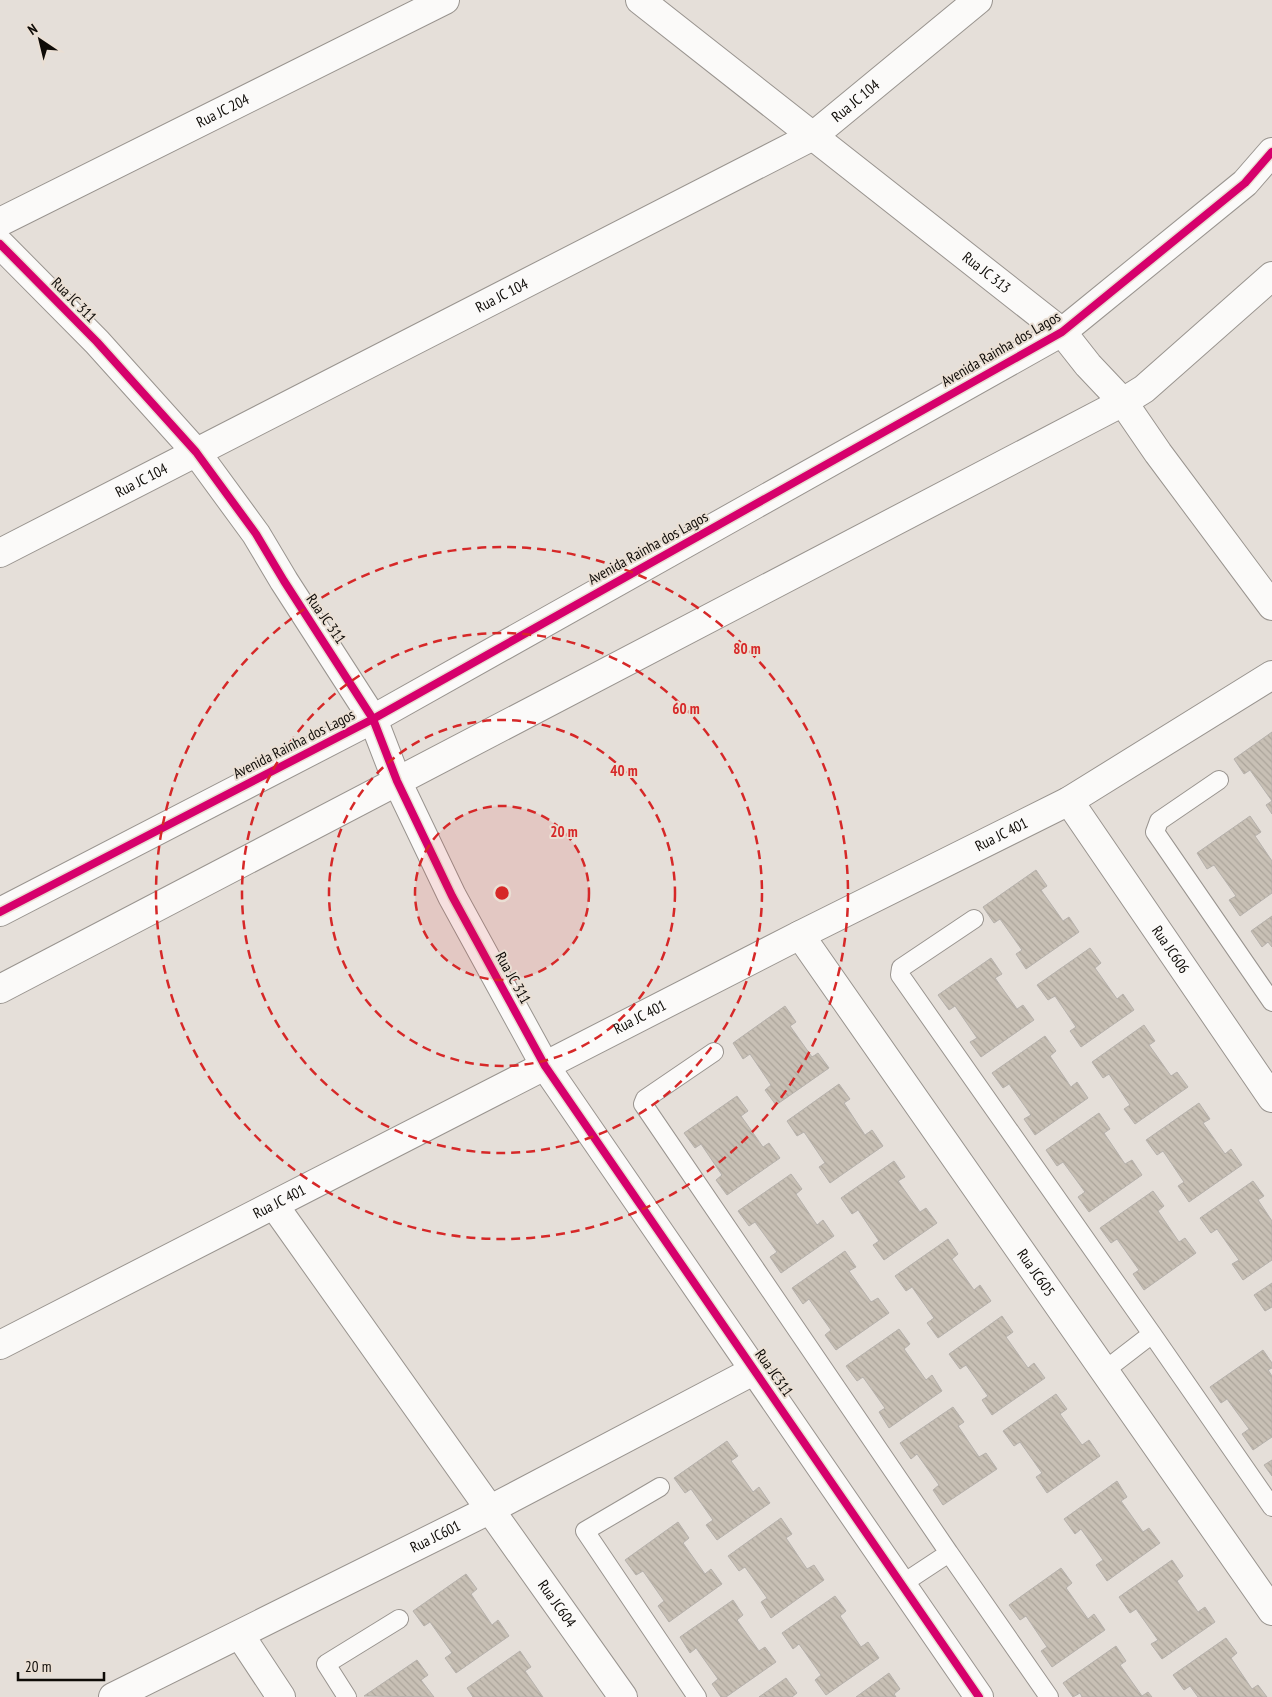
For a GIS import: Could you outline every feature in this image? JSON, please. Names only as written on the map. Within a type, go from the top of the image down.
[{"type":"street","name":"Rua JC 204","points":[[0,222],[445,0]]},
{"type":"street","name":"Rua JC 313","points":[[640,0],[1062,332],[1088,365],[1123,402],[1158,453],[1272,606]]},
{"type":"street","name":"Rua JC 104","points":[[0,553],[813,136],[978,0]]},
{"type":"street","name":"Avenida Rainha dos Lagos","points":[[0,912],[373,718],[1062,332],[1246,183],[1272,152]]},
{"type":"street","name":"Rua JC 311","points":[[0,244],[97,342],[196,452],[256,534],[284,581],[336,658],[373,718],[397,781],[452,896],[545,1066]]},
{"type":"street","points":[[0,989],[1123,402],[1144,389],[1272,276]]},
{"type":"street","name":"Rua JC 401","points":[[0,1345],[800,935],[1069,801],[1272,675]]},
{"type":"street","name":"Rua JC606","points":[[1069,801],[1272,1098]]},
{"type":"street","name":"Rua JC605","points":[[800,935],[1272,1611]]},
{"type":"street","name":"Rua JC311","points":[[545,1066],[979,1697]]},
{"type":"street","name":"Rua JC604","points":[[274,1205],[489,1510],[624,1697]]},
{"type":"street","name":"Rua JC601","points":[[113,1697],[489,1510],[755,1370]]},
{"type":"street","points":[[240,1635],[281,1697]]},
{"type":"lane","points":[[1220,780],[1160,821],[1156,832],[1272,1002]]},
{"type":"lane","points":[[974,919],[902,968],[900,976],[1272,1508]]},
{"type":"lane","points":[[714,1052],[645,1099],[643,1104],[1049,1697]]},
{"type":"lane","points":[[1104,1371],[1152,1334]]},
{"type":"lane","points":[[660,1487],[585,1531],[697,1697]]},
{"type":"lane","points":[[902,1584],[949,1553]]},
{"type":"lane","points":[[347,1697],[326,1664],[399,1619]]},
{"type":"building","points":[[1272,732],[1272,801],[1250,770],[1244,774],[1234,759]]},
{"type":"building","points":[[1272,801],[1272,814],[1266,805]]},
{"type":"building","points":[[1250,816],[1261,832],[1255,836],[1272,861],[1272,893],[1240,916],[1229,900],[1236,896],[1214,865],[1207,869],[1197,853]]},
{"type":"building","points":[[1036,870],[1047,886],[1041,890],[1063,921],[1069,917],[1079,932],[1026,969],[1016,954],[1022,950],[1000,919],[994,923],[983,907]]},
{"type":"building","points":[[1272,916],[1272,947],[1268,942],[1262,947],[1251,931]]},
{"type":"building","points":[[1090,948],[1101,963],[1095,968],[1117,999],[1123,994],[1134,1010],[1081,1047],[1070,1031],[1076,1027],[1055,996],[1048,1000],[1037,985]]},
{"type":"building","points":[[991,958],[1002,974],[995,978],[1017,1009],[1023,1005],[1034,1020],[981,1057],[970,1042],[977,1038],[955,1006],[949,1010],[938,995]]},
{"type":"building","points":[[785,1006],[796,1022],[790,1026],[812,1057],[818,1053],[829,1068],[776,1105],[765,1090],[771,1085],[750,1054],[743,1059],[733,1043]]},
{"type":"building","points":[[1144,1025],[1155,1041],[1149,1045],[1171,1076],[1177,1072],[1188,1087],[1135,1124],[1124,1109],[1130,1105],[1109,1074],[1103,1078],[1092,1062]]},
{"type":"building","points":[[1045,1036],[1056,1051],[1050,1056],[1071,1087],[1077,1082],[1088,1098],[1035,1135],[1024,1119],[1031,1115],[1009,1084],[1003,1088],[992,1073]]},
{"type":"building","points":[[839,1084],[850,1099],[844,1103],[865,1135],[872,1130],[883,1146],[830,1183],[819,1167],[825,1163],[804,1132],[797,1136],[787,1121]]},
{"type":"building","points":[[737,1096],[748,1111],[741,1116],[763,1147],[769,1143],[780,1158],[727,1195],[716,1180],[722,1175],[701,1144],[695,1148],[684,1133]]},
{"type":"building","points":[[1199,1103],[1210,1119],[1203,1123],[1225,1154],[1231,1149],[1242,1165],[1189,1202],[1178,1186],[1184,1182],[1163,1151],[1157,1155],[1146,1140]]},
{"type":"building","points":[[1099,1113],[1110,1129],[1104,1133],[1125,1164],[1132,1160],[1142,1175],[1089,1212],[1078,1197],[1085,1192],[1063,1162],[1057,1166],[1046,1150]]},
{"type":"building","points":[[894,1161],[905,1177],[898,1181],[920,1212],[926,1208],[937,1223],[884,1260],[873,1245],[879,1241],[858,1210],[852,1214],[841,1198]]},
{"type":"building","points":[[791,1174],[802,1189],[796,1194],[817,1225],[823,1220],[834,1236],[781,1273],[770,1257],[777,1252],[755,1222],[749,1226],[738,1211]]},
{"type":"building","points":[[1253,1181],[1264,1196],[1258,1200],[1272,1221],[1272,1260],[1243,1280],[1232,1264],[1239,1260],[1217,1229],[1211,1233],[1200,1218]]},
{"type":"building","points":[[1153,1191],[1164,1206],[1158,1211],[1179,1242],[1185,1238],[1196,1253],[1144,1290],[1133,1274],[1139,1270],[1117,1239],[1111,1243],[1100,1228]]},
{"type":"building","points":[[948,1239],[958,1254],[952,1259],[974,1290],[980,1285],[991,1301],[938,1338],[927,1323],[934,1318],[912,1287],[906,1291],[895,1276]]},
{"type":"building","points":[[845,1251],[856,1267],[849,1271],[871,1302],[878,1298],[889,1313],[836,1350],[825,1335],[831,1330],[809,1299],[803,1304],[792,1288]]},
{"type":"building","points":[[1272,1283],[1272,1307],[1265,1311],[1254,1295]]},
{"type":"building","points":[[1002,1316],[1013,1332],[1006,1337],[1028,1368],[1034,1363],[1045,1378],[992,1415],[982,1400],[988,1396],[966,1365],[960,1369],[949,1354]]},
{"type":"building","points":[[899,1329],[910,1344],[904,1349],[926,1380],[932,1375],[942,1391],[889,1428],[879,1412],[885,1408],[863,1377],[857,1381],[846,1366]]},
{"type":"building","points":[[1263,1350],[1272,1363],[1272,1368],[1268,1370],[1272,1376],[1272,1437],[1253,1450],[1242,1434],[1249,1429],[1227,1399],[1221,1403],[1210,1387]]},
{"type":"building","points":[[1056,1394],[1067,1409],[1060,1414],[1082,1445],[1089,1440],[1100,1456],[1047,1493],[1036,1477],[1042,1473],[1020,1442],[1014,1446],[1003,1431]]},
{"type":"building","points":[[953,1407],[964,1422],[958,1426],[979,1457],[986,1453],[997,1469],[943,1505],[933,1490],[939,1485],[917,1454],[911,1459],[900,1443]]},
{"type":"building","points":[[727,1441],[738,1456],[731,1461],[753,1492],[759,1487],[770,1503],[717,1540],[706,1525],[713,1520],[691,1489],[685,1493],[674,1478]]},
{"type":"building","points":[[1272,1460],[1272,1476],[1264,1465]]},
{"type":"building","points":[[1117,1481],[1127,1497],[1121,1501],[1143,1532],[1149,1528],[1160,1543],[1107,1581],[1096,1565],[1103,1560],[1081,1529],[1075,1534],[1064,1519]]},
{"type":"building","points":[[781,1518],[792,1534],[786,1538],[807,1569],[814,1565],[824,1580],[771,1618],[761,1602],[767,1598],[745,1567],[739,1571],[728,1556]]},
{"type":"building","points":[[678,1522],[689,1538],[683,1543],[705,1574],[711,1569],[722,1584],[669,1622],[658,1606],[664,1601],[643,1571],[636,1575],[625,1560]]},
{"type":"building","points":[[1172,1560],[1183,1576],[1177,1581],[1198,1612],[1205,1607],[1215,1622],[1162,1659],[1151,1644],[1158,1640],[1136,1609],[1130,1613],[1119,1597]]},
{"type":"building","points":[[1061,1568],[1072,1583],[1066,1588],[1088,1619],[1094,1614],[1105,1630],[1052,1667],[1041,1651],[1047,1647],[1026,1616],[1020,1620],[1009,1605]]},
{"type":"building","points":[[466,1574],[477,1589],[471,1594],[492,1625],[498,1620],[509,1636],[456,1673],[445,1658],[452,1653],[430,1622],[424,1626],[413,1611]]},
{"type":"building","points":[[835,1596],[846,1611],[840,1616],[861,1647],[868,1642],[879,1658],[826,1695],[815,1680],[821,1675],[799,1644],[793,1649],[782,1633]]},
{"type":"building","points":[[733,1600],[743,1615],[737,1620],[759,1651],[765,1647],[776,1662],[726,1697],[721,1697],[712,1684],[718,1679],[696,1648],[690,1653],[680,1637]]},
{"type":"building","points":[[1226,1638],[1237,1653],[1231,1658],[1252,1689],[1258,1685],[1267,1697],[1198,1697],[1190,1686],[1184,1690],[1173,1675]]},
{"type":"building","points":[[1116,1646],[1126,1661],[1120,1665],[1142,1696],[1148,1692],[1152,1697],[1082,1697],[1080,1693],[1073,1697],[1063,1683]]},
{"type":"building","points":[[520,1651],[531,1667],[525,1671],[543,1697],[473,1697],[467,1688]]},
{"type":"building","points":[[417,1660],[428,1675],[421,1680],[434,1697],[364,1696]]},
{"type":"building","points":[[889,1673],[900,1689],[894,1694],[896,1697],[856,1697]]},
{"type":"building","points":[[786,1678],[797,1693],[792,1697],[759,1697]]},
{"type":"cycle path","points":[[0,912],[373,719],[1062,332],[1245,183],[1272,152]]},
{"type":"cycle path","points":[[0,244],[97,342],[196,452],[256,534],[373,719],[397,781],[452,896],[545,1066],[979,1697]]}]
